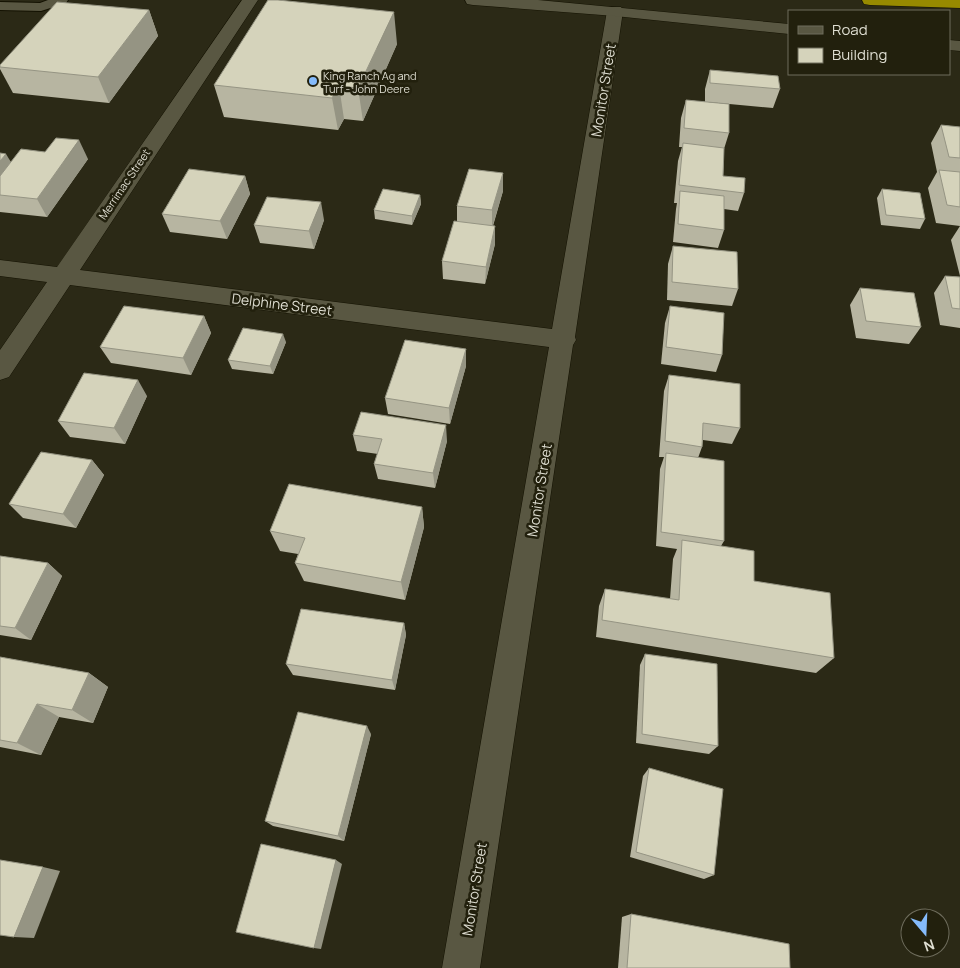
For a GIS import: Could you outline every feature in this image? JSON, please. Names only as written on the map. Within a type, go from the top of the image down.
[{"type":"highway","points":[[870,0],[960,2]]},
{"type":"highway","points":[[949,0],[960,2]]},
{"type":"street","name":"Merrimac Street","points":[[0,370],[250,0]]},
{"type":"street","points":[[473,0],[615,11],[788,28]]},
{"type":"street","name":"Monitor Street","points":[[461,968],[564,340],[615,11]]},
{"type":"street","name":"Delphine Street","points":[[0,268],[564,340]]},
{"type":"lane","points":[[0,6],[41,7],[61,0]]},
{"type":"building","points":[[268,0],[394,12],[358,88],[339,86],[332,98],[214,85]]},
{"type":"building","points":[[57,2],[149,10],[98,77],[0,67]]},
{"type":"building","points":[[710,70],[778,76],[780,89],[710,83]]},
{"type":"building","points":[[686,100],[729,104],[729,133],[684,128]]},
{"type":"building","points":[[941,125],[960,127],[960,158],[949,157]]},
{"type":"building","points":[[56,138],[79,140],[37,199],[0,195],[0,176],[21,149],[45,152]]},
{"type":"building","points":[[683,143],[724,148],[723,176],[745,178],[744,193],[679,185]]},
{"type":"building","points":[[0,153],[6,154],[0,161]]},
{"type":"building","points":[[189,169],[245,176],[220,221],[162,214]]},
{"type":"building","points":[[469,169],[503,173],[492,210],[457,206]]},
{"type":"building","points":[[939,170],[960,172],[960,207],[947,205]]},
{"type":"building","points":[[383,189],[420,195],[412,216],[374,210]]},
{"type":"building","points":[[882,189],[920,193],[925,219],[886,215]]},
{"type":"building","points":[[680,191],[724,196],[724,230],[678,224]]},
{"type":"building","points":[[267,197],[321,202],[309,231],[254,225]]},
{"type":"building","points":[[454,221],[495,226],[486,267],[442,261]]},
{"type":"building","points":[[673,246],[737,252],[738,289],[672,282]]},
{"type":"building","points":[[945,276],[960,277],[960,309],[952,308]]},
{"type":"building","points":[[860,288],[914,293],[921,327],[866,321]]},
{"type":"building","points":[[124,306],[204,316],[183,358],[100,347]]},
{"type":"building","points":[[670,306],[724,313],[722,355],[666,347]]},
{"type":"building","points":[[243,328],[283,334],[270,366],[228,360]]},
{"type":"building","points":[[405,340],[466,349],[449,408],[385,398]]},
{"type":"building","points":[[84,373],[138,380],[114,428],[58,421]]},
{"type":"building","points":[[669,375],[740,384],[740,428],[703,423],[702,447],[665,441]]},
{"type":"building","points":[[361,412],[446,425],[433,473],[374,464],[382,439],[353,435]]},
{"type":"building","points":[[41,452],[92,460],[63,514],[9,504]]},
{"type":"building","points":[[666,453],[724,461],[724,541],[661,532]]},
{"type":"building","points":[[289,484],[422,507],[401,582],[295,563],[305,538],[270,531]]},
{"type":"building","points":[[682,540],[754,551],[754,581],[830,593],[834,658],[602,620],[605,589],[679,600]]},
{"type":"building","points":[[0,556],[48,563],[15,628],[0,626]]},
{"type":"building","points":[[301,609],[404,623],[392,680],[286,664]]},
{"type":"building","points":[[645,654],[717,664],[718,746],[642,734]]},
{"type":"building","points":[[0,657],[89,673],[72,710],[37,704],[17,743],[0,740]]},
{"type":"building","points":[[298,712],[367,726],[338,836],[265,821]]},
{"type":"building","points":[[649,768],[723,789],[714,875],[636,852]]},
{"type":"building","points":[[261,844],[336,860],[314,948],[236,932]]},
{"type":"building","points":[[0,860],[43,867],[14,937],[0,935]]},
{"type":"building","points":[[631,914],[789,944],[790,968],[627,968]]},
{"type":"place","name":"King Ranch Ag and Turf - John Deere","points":[[313,81]]}]
